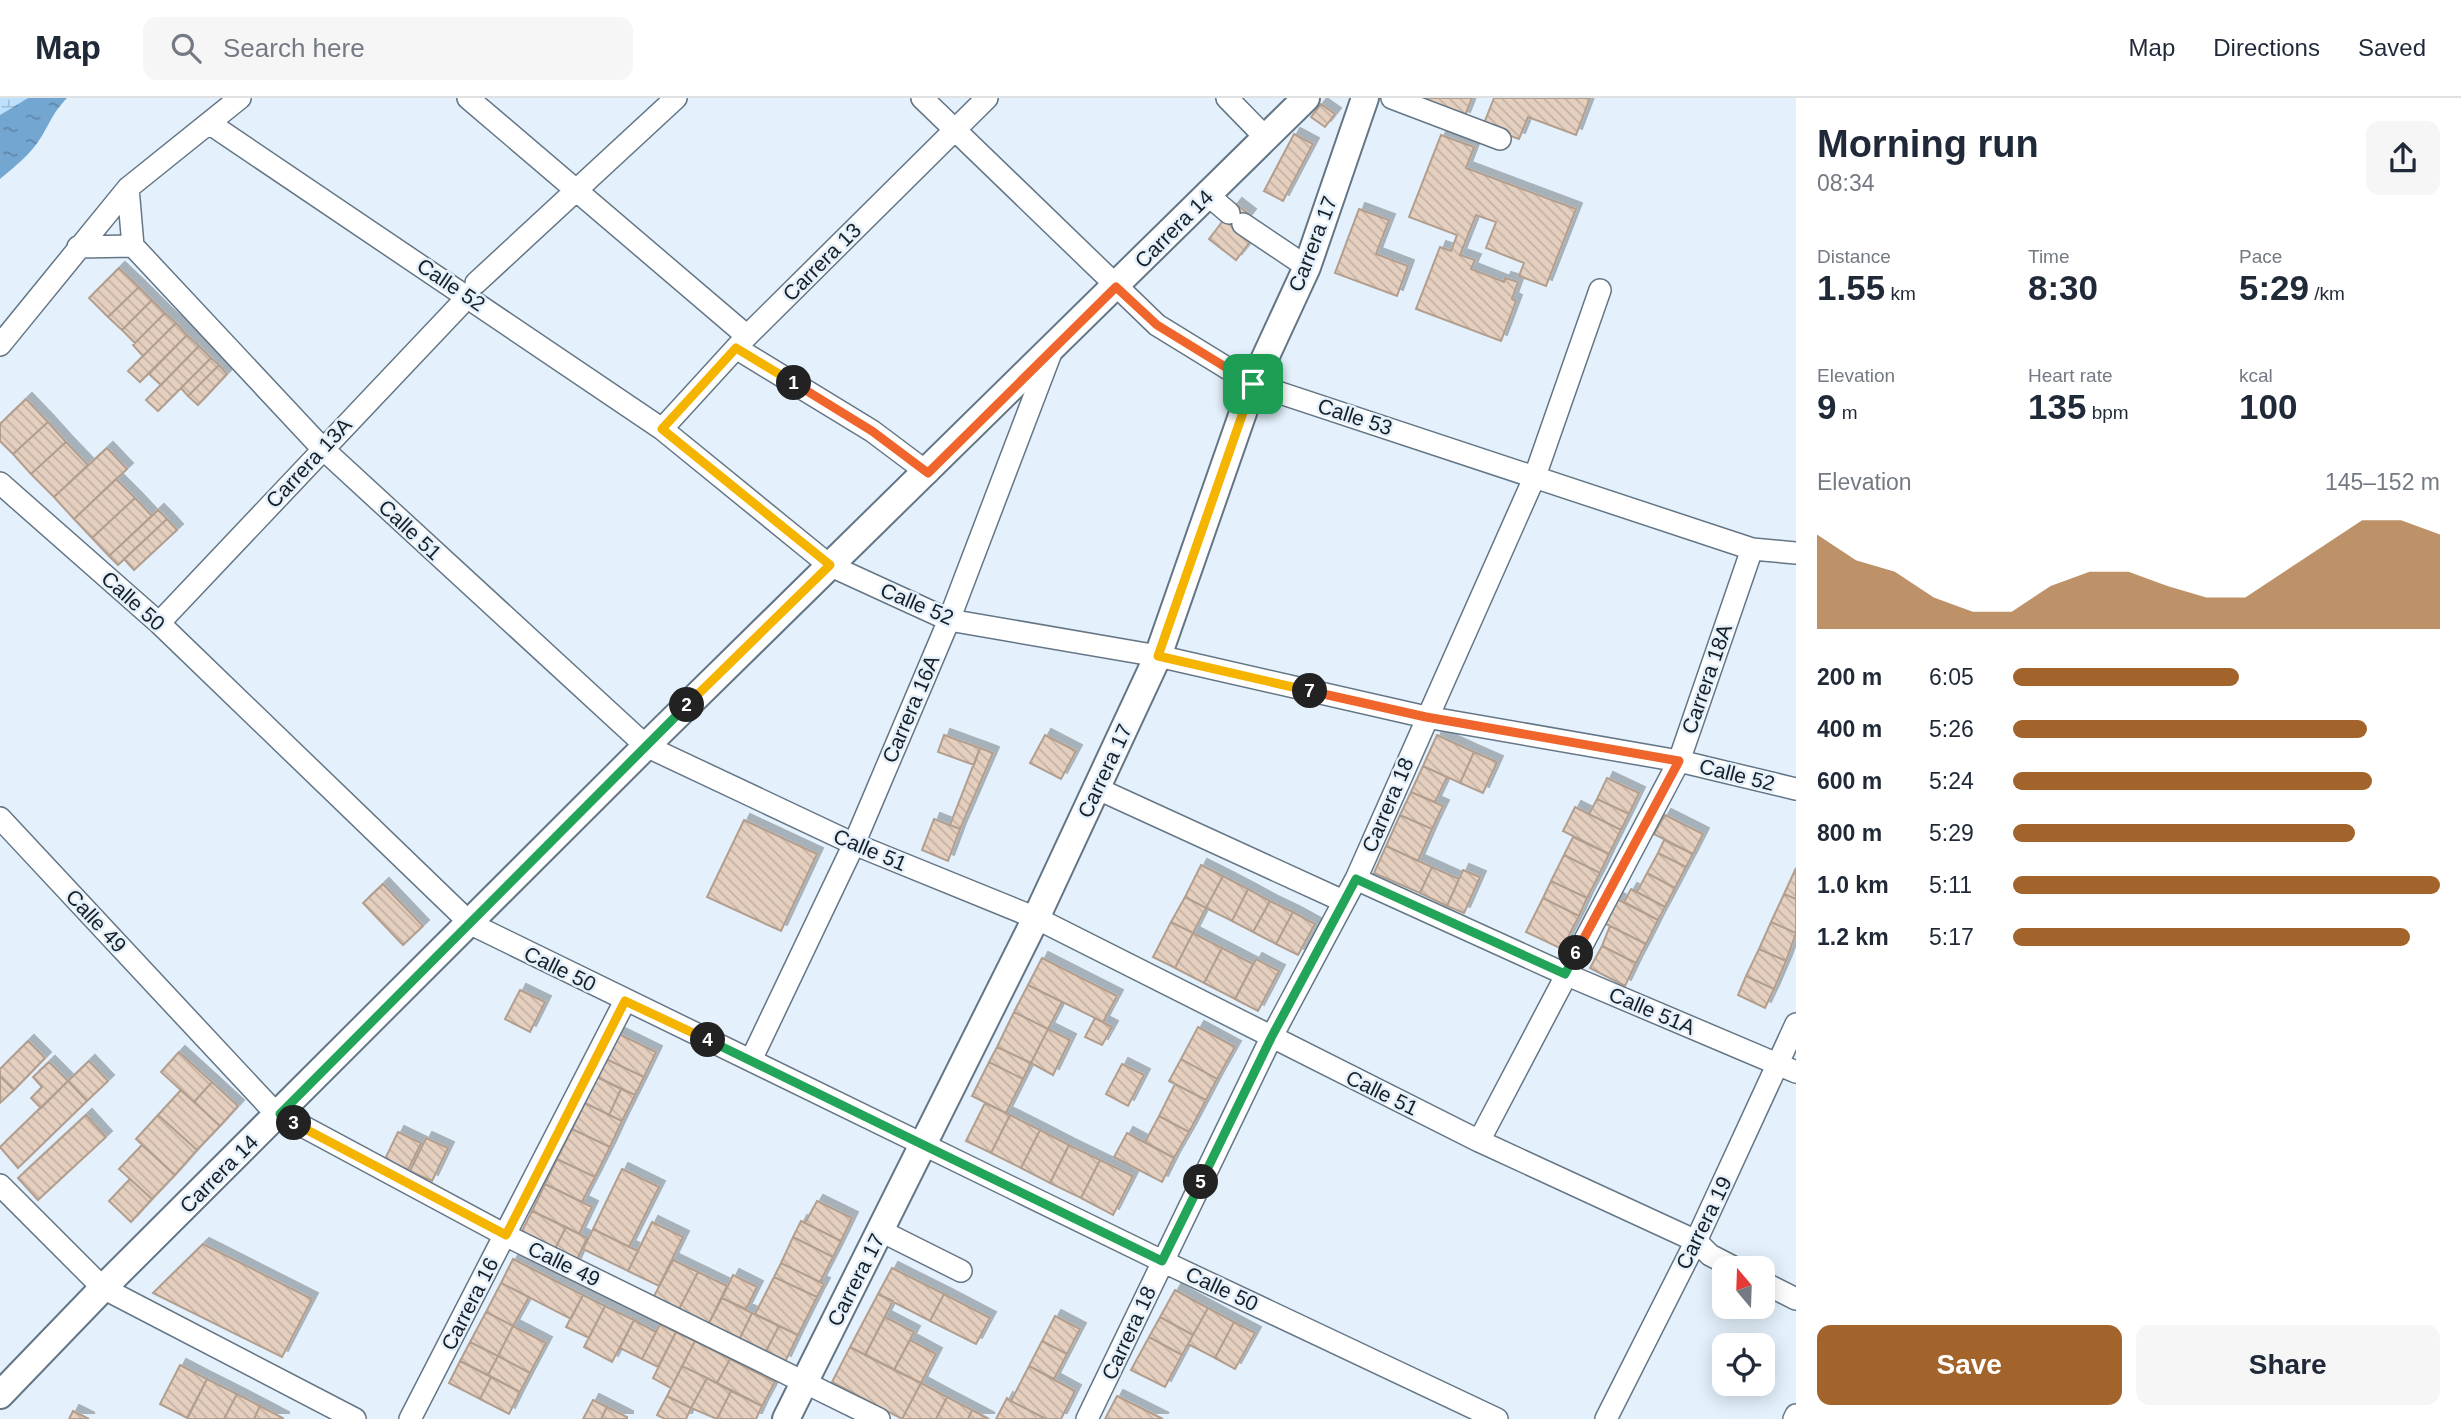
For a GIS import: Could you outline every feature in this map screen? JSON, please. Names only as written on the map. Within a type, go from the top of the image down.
[{"type":"main road","name":"Carrera 14","points":[[0,1395],[103,1288],[471,924],[646,746],[928,473],[1306,98]]},
{"type":"main road","name":"Carrera 17","points":[[786,1419],[1036,918],[1158,656],[1253,384],[1307,267],[1365,98]]},
{"type":"street","points":[[0,345],[128,188],[240,98]]},
{"type":"street","points":[[468,98],[577,192],[741,342],[872,431],[928,473]]},
{"type":"street","points":[[476,283],[676,98]]},
{"type":"street","name":"Calle 53","points":[[922,98],[1157,325],[1253,384],[1752,549],[1796,553]]},
{"type":"street","name":"Carrera 13","points":[[662,429],[741,342],[987,98]]},
{"type":"street","points":[[1227,98],[1266,138]]},
{"type":"street","points":[[1392,98],[1500,139]]},
{"type":"street","name":"Calle 52","points":[[209,123],[662,429],[830,565],[949,620],[1158,656],[1426,717],[1679,761],[1796,789]]},
{"type":"street","points":[[78,247],[133,246],[128,188]]},
{"type":"street","points":[[1208,195],[1236,219],[1307,267]]},
{"type":"street","name":"Calle 51","points":[[133,246],[322,448],[646,746],[854,844],[1036,918],[1479,1141],[1696,1241],[1712,1256]]},
{"type":"street","name":"Carrera 18","points":[[1087,1419],[1271,1038],[1356,879],[1535,476],[1600,290]]},
{"type":"street","name":"Carrera 13A","points":[[159,623],[460,305]]},
{"type":"street","name":"Carrera 16A","points":[[751,1060],[854,844],[949,620],[1052,350]]},
{"type":"street","name":"Calle 50","points":[[0,483],[159,623],[471,924],[1162,1261],[1497,1419]]},
{"type":"street","name":"Carrera 18A","points":[[1479,1141],[1679,761],[1752,549]]},
{"type":"street","points":[[1096,788],[1343,901]]},
{"type":"street","name":"Calle 49","points":[[0,818],[267,1104],[280,1114],[506,1235],[879,1419]]},
{"type":"street","name":"Calle 51A","points":[[1356,879],[1565,974],[1787,1069]]},
{"type":"street","name":"Carrera 16","points":[[410,1419],[625,1001]]},
{"type":"street","name":"Carrera 19","points":[[1606,1419],[1787,1069],[1796,1024]]},
{"type":"street","points":[[0,1185],[103,1288],[355,1419]]},
{"type":"street","points":[[881,1231],[961,1271]]},
{"type":"street","points":[[1775,1288],[1796,1299]]},
{"type":"green space","points":[[0,98],[28,98],[0,115]]},
{"type":"water","points":[[28,98],[67,98],[32,150],[0,179],[0,115]]},
{"type":"building","points":[[1406,98],[1472,98],[1464,118]]},
{"type":"building","points":[[1494,98],[1590,98],[1576,135],[1528,117],[1519,139],[1483,126]]},
{"type":"building","points":[[1321,104],[1335,114],[1325,127],[1311,117]]},
{"type":"building","points":[[1294,134],[1313,144],[1283,201],[1264,191]]},
{"type":"building","points":[[1441,135],[1474,147],[1466,168],[1576,209],[1546,286],[1519,276],[1524,263],[1486,248],[1496,222],[1476,215],[1460,255],[1475,260],[1471,269],[1504,282],[1505,278],[1518,282],[1512,299],[1516,301],[1501,341],[1416,309],[1440,247],[1451,251],[1457,235],[1409,217]]},
{"type":"building","points":[[1236,204],[1250,215],[1237,232],[1250,242],[1236,260],[1209,239]]},
{"type":"building","points":[[1359,209],[1389,220],[1376,254],[1408,266],[1397,296],[1335,273]]},
{"type":"building","points":[[119,268],[139,287],[108,317],[89,298]]},
{"type":"building","points":[[139,287],[152,300],[122,330],[108,317]]},
{"type":"building","points":[[152,300],[165,313],[135,343],[122,330]]},
{"type":"building","points":[[165,313],[176,323],[143,356],[133,345]]},
{"type":"building","points":[[176,323],[187,335],[140,382],[128,371]]},
{"type":"building","points":[[187,335],[199,346],[161,385],[149,374]]},
{"type":"building","points":[[199,346],[211,358],[158,411],[146,400]]},
{"type":"building","points":[[211,358],[219,365],[188,396],[181,388]]},
{"type":"building","points":[[219,365],[227,374],[198,405],[188,396]]},
{"type":"building","points":[[26,399],[48,422],[13,454],[0,441],[0,424]]},
{"type":"building","points":[[48,422],[66,442],[31,474],[13,454]]},
{"type":"building","points":[[66,442],[88,465],[54,497],[31,474]]},
{"type":"building","points":[[107,448],[127,469],[74,519],[54,497]]},
{"type":"building","points":[[116,479],[135,498],[92,538],[74,519]]},
{"type":"building","points":[[135,498],[152,516],[109,556],[92,538]]},
{"type":"building","points":[[158,510],[167,519],[118,565],[109,556]]},
{"type":"building","points":[[167,519],[177,530],[134,570],[124,559]]},
{"type":"building","points":[[944,735],[980,748],[974,765],[938,752]]},
{"type":"building","points":[[1045,735],[1076,751],[1061,779],[1030,763]]},
{"type":"building","points":[[1437,735],[1474,752],[1460,783],[1423,766]]},
{"type":"building","points":[[980,748],[993,753],[960,829],[950,825]]},
{"type":"building","points":[[1474,752],[1497,762],[1483,793],[1460,783]]},
{"type":"building","points":[[1423,766],[1447,777],[1435,802],[1411,792]]},
{"type":"building","points":[[1607,778],[1639,793],[1629,814],[1597,799]]},
{"type":"building","points":[[1411,792],[1443,806],[1432,829],[1400,815]]},
{"type":"building","points":[[1597,799],[1629,814],[1621,830],[1589,814]]},
{"type":"building","points":[[1575,807],[1621,830],[1609,854],[1563,831]]},
{"type":"building","points":[[1400,815],[1432,829],[1418,861],[1386,846]]},
{"type":"building","points":[[1665,815],[1703,834],[1693,854],[1654,834]]},
{"type":"building","points":[[934,819],[960,829],[948,861],[922,850]]},
{"type":"building","points":[[744,820],[817,854],[781,931],[707,897]]},
{"type":"building","points":[[1573,837],[1609,854],[1600,873],[1564,855]]},
{"type":"building","points":[[1664,840],[1693,854],[1686,867],[1658,853]]},
{"type":"building","points":[[1386,846],[1432,867],[1420,893],[1374,873]]},
{"type":"building","points":[[1658,853],[1686,867],[1675,888],[1647,873]]},
{"type":"building","points":[[1564,855],[1600,873],[1587,898],[1551,881]]},
{"type":"building","points":[[1201,865],[1223,876],[1206,908],[1185,897]]},
{"type":"building","points":[[1432,867],[1459,879],[1447,906],[1420,893]]},
{"type":"building","points":[[1796,868],[1796,899],[1784,894]]},
{"type":"building","points":[[1463,870],[1480,877],[1464,913],[1447,906]]},
{"type":"building","points":[[1647,873],[1675,888],[1665,907],[1637,892]]},
{"type":"building","points":[[1223,876],[1248,889],[1232,921],[1206,908]]},
{"type":"building","points":[[1551,881],[1587,898],[1579,916],[1543,898]]},
{"type":"building","points":[[383,884],[423,926],[403,945],[363,903]]},
{"type":"building","points":[[1248,889],[1270,901],[1253,932],[1232,921]]},
{"type":"building","points":[[1631,889],[1665,907],[1658,920],[1624,902]]},
{"type":"building","points":[[1784,894],[1796,899],[1796,933],[1771,922]]},
{"type":"building","points":[[1185,897],[1206,908],[1193,933],[1171,922]]},
{"type":"building","points":[[1543,898],[1579,916],[1562,949],[1526,932]]},
{"type":"building","points":[[1617,899],[1658,920],[1646,944],[1604,923]]},
{"type":"building","points":[[1270,901],[1293,912],[1276,944],[1253,932]]},
{"type":"building","points":[[1293,912],[1315,924],[1298,955],[1276,944]]},
{"type":"building","points":[[1171,922],[1193,933],[1175,968],[1153,957]]},
{"type":"building","points":[[1771,922],[1796,933],[1786,961],[1759,949]]},
{"type":"building","points":[[1610,926],[1646,944],[1636,963],[1602,946]]},
{"type":"building","points":[[1193,933],[1222,948],[1204,983],[1175,968]]},
{"type":"building","points":[[1602,946],[1636,963],[1625,986],[1590,968]]},
{"type":"building","points":[[1222,948],[1253,964],[1235,999],[1204,983]]},
{"type":"building","points":[[1759,949],[1786,961],[1774,989],[1746,976]]},
{"type":"building","points":[[1042,958],[1117,996],[1103,1022],[1028,985]]},
{"type":"building","points":[[1256,959],[1279,971],[1258,1011],[1235,999]]},
{"type":"building","points":[[1746,976],[1774,989],[1765,1008],[1738,995]]},
{"type":"building","points":[[1028,985],[1062,1002],[1048,1029],[1014,1012]]},
{"type":"building","points":[[520,990],[545,1002],[530,1032],[505,1019]]},
{"type":"building","points":[[1014,1012],[1048,1029],[1031,1063],[997,1047]]},
{"type":"building","points":[[1095,1018],[1112,1027],[1102,1045],[1085,1037]]},
{"type":"building","points":[[1198,1027],[1235,1047],[1217,1079],[1181,1059]]},
{"type":"building","points":[[1048,1029],[1070,1040],[1053,1075],[1031,1063]]},
{"type":"building","points":[[619,1034],[656,1052],[644,1077],[606,1059]]},
{"type":"building","points":[[28,1041],[45,1058],[14,1090],[0,1076],[0,1069]]},
{"type":"building","points":[[997,1047],[1031,1063],[1023,1079],[989,1062]]},
{"type":"building","points":[[179,1052],[212,1082],[194,1102],[161,1072]]},
{"type":"building","points":[[606,1059],[644,1077],[635,1095],[597,1077]]},
{"type":"building","points":[[1181,1059],[1217,1079],[1206,1100],[1169,1081]]},
{"type":"building","points":[[89,1061],[108,1081],[87,1101],[68,1081]]},
{"type":"building","points":[[49,1062],[68,1081],[41,1108],[31,1098],[42,1087],[33,1077]]},
{"type":"building","points":[[989,1062],[1023,1079],[1006,1113],[972,1096]]},
{"type":"building","points":[[1122,1064],[1144,1075],[1128,1106],[1106,1094]]},
{"type":"building","points":[[0,1076],[14,1090],[0,1103]]},
{"type":"building","points":[[597,1077],[621,1089],[609,1115],[585,1103]]},
{"type":"building","points":[[68,1081],[87,1101],[18,1168],[0,1147]]},
{"type":"building","points":[[212,1082],[238,1106],[220,1126],[194,1102]]},
{"type":"building","points":[[1175,1084],[1206,1100],[1189,1132],[1159,1116]]},
{"type":"building","points":[[621,1089],[635,1095],[622,1121],[609,1115]]},
{"type":"building","points":[[181,1090],[220,1126],[197,1150],[158,1115]]},
{"type":"building","points":[[585,1103],[622,1121],[610,1147],[572,1129]]},
{"type":"building","points":[[985,1103],[1010,1115],[991,1153],[966,1141]]},
{"type":"building","points":[[86,1115],[106,1137],[38,1200],[18,1178]]},
{"type":"building","points":[[158,1115],[197,1150],[175,1175],[136,1139]]},
{"type":"building","points":[[1010,1115],[1040,1130],[1021,1168],[991,1153]]},
{"type":"building","points":[[1159,1116],[1189,1132],[1174,1158],[1145,1142]]},
{"type":"building","points":[[572,1129],[610,1147],[595,1177],[557,1159]]},
{"type":"building","points":[[1040,1130],[1069,1145],[1050,1183],[1021,1168]]},
{"type":"building","points":[[398,1132],[421,1143],[408,1170],[385,1159]]},
{"type":"building","points":[[1127,1133],[1174,1158],[1162,1182],[1114,1157]]},
{"type":"building","points":[[426,1138],[448,1148],[432,1181],[410,1171]]},
{"type":"building","points":[[142,1145],[175,1175],[152,1199],[119,1169]]},
{"type":"building","points":[[1069,1145],[1100,1160],[1081,1198],[1050,1183]]},
{"type":"building","points":[[557,1159],[595,1177],[582,1202],[545,1184]]},
{"type":"building","points":[[1100,1160],[1133,1176],[1113,1215],[1081,1198]]},
{"type":"building","points":[[622,1169],[659,1187],[629,1247],[593,1229]]},
{"type":"building","points":[[130,1179],[152,1199],[131,1222],[109,1201]]},
{"type":"building","points":[[545,1184],[592,1207],[579,1234],[532,1211]]},
{"type":"building","points":[[817,1201],[852,1218],[841,1241],[805,1223]]},
{"type":"building","points":[[532,1211],[566,1227],[553,1253],[519,1237]]},
{"type":"building","points":[[801,1221],[841,1241],[833,1257],[793,1237]]},
{"type":"building","points":[[652,1222],[683,1237],[659,1286],[628,1271]]},
{"type":"building","points":[[566,1227],[587,1238],[575,1264],[553,1253]]},
{"type":"building","points":[[593,1229],[638,1251],[628,1271],[583,1249]]},
{"type":"building","points":[[793,1237],[833,1257],[820,1282],[781,1263]]},
{"type":"building","points":[[203,1244],[312,1299],[282,1357],[153,1293]]},
{"type":"building","points":[[513,1259],[583,1295],[571,1319],[501,1283]]},
{"type":"building","points":[[673,1260],[698,1272],[678,1311],[653,1298]]},
{"type":"building","points":[[781,1263],[824,1284],[817,1297],[774,1277]]},
{"type":"building","points":[[892,1268],[944,1294],[930,1321],[878,1294]]},
{"type":"building","points":[[698,1272],[727,1286],[708,1325],[678,1311]]},
{"type":"building","points":[[733,1275],[757,1287],[746,1309],[722,1298]]},
{"type":"building","points":[[774,1277],[817,1297],[798,1335],[755,1314]]},
{"type":"building","points":[[501,1283],[529,1297],[513,1326],[486,1312]]},
{"type":"building","points":[[1175,1290],[1208,1308],[1193,1335],[1160,1317]]},
{"type":"building","points":[[878,1294],[893,1301],[865,1355],[850,1347]]},
{"type":"building","points":[[944,1294],[990,1318],[976,1344],[930,1321]]},
{"type":"building","points":[[583,1295],[605,1306],[589,1338],[566,1327]]},
{"type":"building","points":[[722,1298],[752,1313],[739,1340],[708,1325]]},
{"type":"building","points":[[605,1306],[634,1320],[612,1362],[584,1347]]},
{"type":"building","points":[[1208,1308],[1234,1322],[1215,1358],[1188,1344]]},
{"type":"building","points":[[486,1312],[513,1326],[498,1356],[470,1342]]},
{"type":"building","points":[[752,1313],[779,1326],[765,1353],[739,1340]]},
{"type":"building","points":[[1055,1316],[1080,1329],[1067,1354],[1042,1341]]},
{"type":"building","points":[[885,1317],[914,1332],[894,1370],[865,1355]]},
{"type":"building","points":[[1160,1317],[1193,1335],[1182,1355],[1149,1337]]},
{"type":"building","points":[[634,1320],[656,1332],[642,1359],[620,1348]]},
{"type":"building","points":[[1234,1322],[1255,1333],[1235,1369],[1215,1358]]},
{"type":"building","points":[[660,1324],[676,1332],[658,1367],[642,1359]]},
{"type":"building","points":[[513,1326],[546,1343],[530,1373],[498,1356]]},
{"type":"building","points":[[779,1326],[798,1335],[785,1362],[765,1353]]},
{"type":"building","points":[[676,1332],[695,1341],[671,1388],[653,1378]]},
{"type":"building","points":[[1149,1337],[1182,1355],[1165,1387],[1131,1370]]},
{"type":"building","points":[[910,1340],[936,1354],[921,1383],[894,1370]]},
{"type":"building","points":[[695,1341],[730,1359],[717,1383],[682,1366]]},
{"type":"building","points":[[1042,1341],[1067,1354],[1054,1379],[1029,1366]]},
{"type":"building","points":[[470,1342],[498,1356],[488,1375],[460,1361]]},
{"type":"building","points":[[850,1347],[921,1383],[902,1419],[832,1382]]},
{"type":"building","points":[[498,1356],[530,1373],[520,1392],[488,1375]]},
{"type":"building","points":[[730,1359],[775,1382],[762,1406],[717,1383]]},
{"type":"building","points":[[460,1361],[491,1377],[480,1399],[449,1383]]},
{"type":"building","points":[[180,1365],[207,1379],[187,1418],[160,1404]]},
{"type":"building","points":[[682,1366],[707,1378],[691,1408],[667,1396]]},
{"type":"building","points":[[1029,1366],[1075,1391],[1061,1419],[1046,1419],[1011,1401]]},
{"type":"building","points":[[491,1377],[520,1392],[509,1414],[480,1399]]},
{"type":"building","points":[[707,1378],[731,1391],[717,1419],[691,1408]]},
{"type":"building","points":[[207,1379],[237,1394],[224,1419],[187,1419]]},
{"type":"building","points":[[921,1383],[947,1397],[936,1419],[902,1419]]},
{"type":"building","points":[[731,1391],[762,1406],[756,1419],[717,1419]]},
{"type":"building","points":[[237,1394],[260,1406],[254,1419],[224,1419]]},
{"type":"building","points":[[667,1396],[691,1408],[686,1419],[665,1419],[657,1415]]},
{"type":"building","points":[[1117,1396],[1163,1419],[1105,1419]]},
{"type":"building","points":[[947,1397],[972,1410],[968,1419],[936,1419]]},
{"type":"building","points":[[1007,1398],[1011,1401],[1046,1419],[996,1419]]},
{"type":"building","points":[[593,1400],[607,1407],[601,1419],[583,1419]]},
{"type":"building","points":[[260,1406],[283,1418],[283,1419],[254,1419]]},
{"type":"building","points":[[607,1407],[627,1417],[627,1419],[601,1419]]},
{"type":"building","points":[[972,1410],[989,1419],[968,1419]]},
{"type":"building","points":[[73,1411],[89,1419],[69,1419]]},
{"type":"route","points":[[1116,287],[1157,325],[1253,384],[1158,656],[1426,717],[1679,761],[1565,974],[1356,879],[1271,1038],[1162,1261],[625,1001],[506,1235],[280,1114],[830,565],[662,429],[736,348],[872,431],[928,473],[1116,287]]}]
